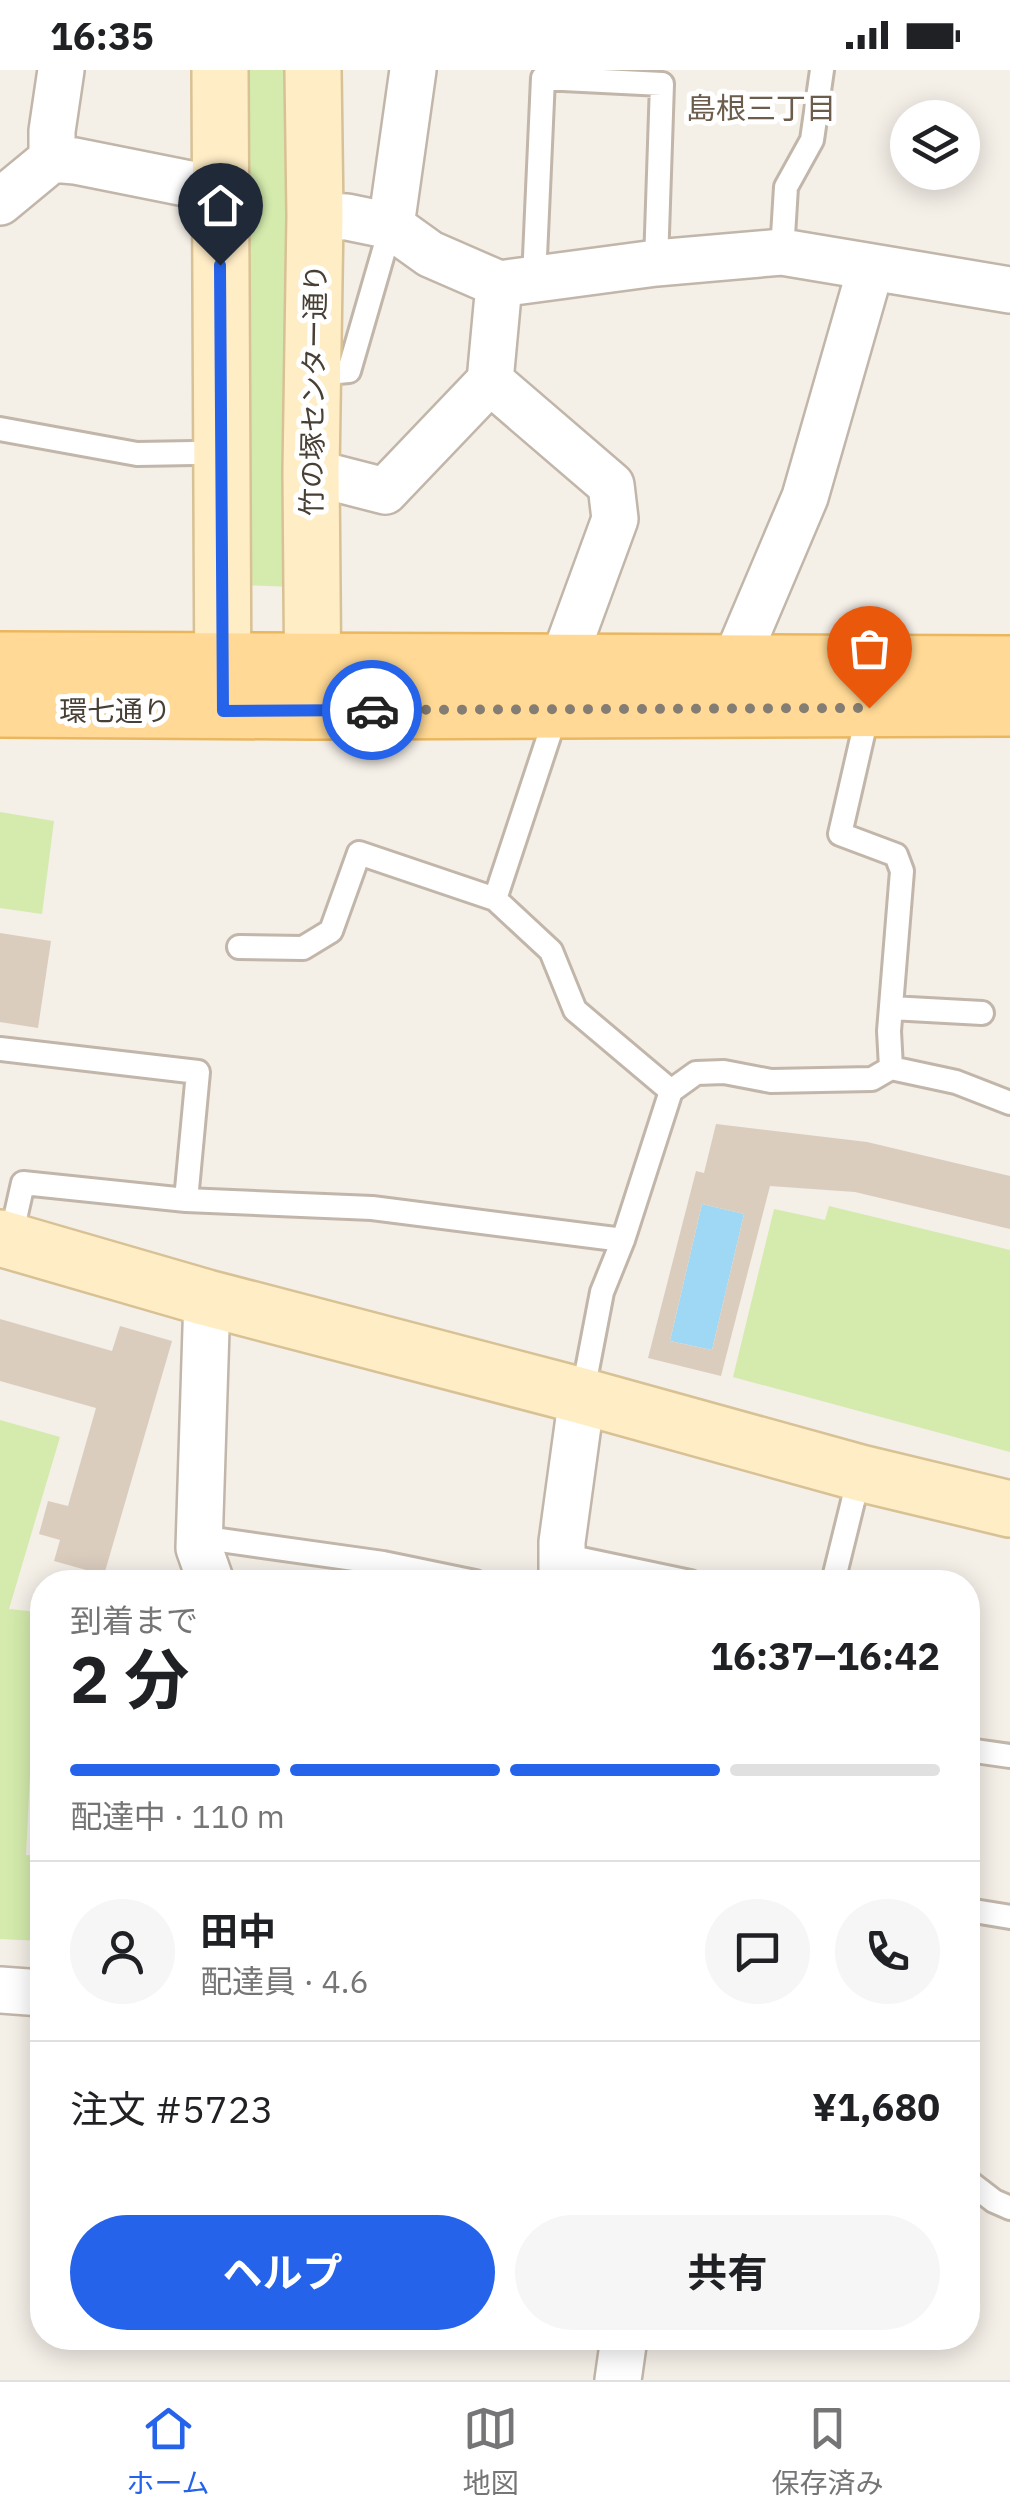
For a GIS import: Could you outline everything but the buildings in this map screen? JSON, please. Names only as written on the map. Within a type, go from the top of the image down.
[{"type":"main road","name":"環七通り","points":[[0,660],[222,686]]},
{"type":"main road","name":"環七通り","points":[[560,685],[735,662],[1010,664]]},
{"type":"main road","name":"環七通り","points":[[0,710],[222,686],[560,685],[869,708],[1010,708]]},
{"type":"street","points":[[52,159],[61,70]]},
{"type":"street","points":[[220,70],[222,686]]},
{"type":"street","name":"竹の塚センター通り","points":[[313,70],[314,686]]},
{"type":"street","points":[[391,226],[413,70]]},
{"type":"street","points":[[0,202],[52,159],[220,190]]},
{"type":"street","points":[[315,216],[347,217],[391,226],[430,254],[516,282],[656,263],[782,252],[870,267],[1008,281]]},
{"type":"street","points":[[735,662],[806,496],[870,267]]},
{"type":"street","points":[[311,472],[384,491],[490,381],[516,282]]},
{"type":"street","points":[[490,381],[611,486],[614,519],[560,685]]},
{"type":"street","points":[[5,1240],[860,1473],[1010,1509]]},
{"type":"street","points":[[207,1298],[199,1537],[207,1570]]},
{"type":"street","points":[[562,1569],[582,1396]]},
{"type":"street","points":[[0,1990],[30,1992]]},
{"type":"street","points":[[618,2380],[622,2350]]},
{"type":"lane","points":[[782,252],[786,188],[812,140],[822,70]]},
{"type":"lane","points":[[516,282],[543,78],[662,84],[656,263]]},
{"type":"lane","points":[[314,374],[350,370],[391,226]]},
{"type":"lane","points":[[0,429],[136,454],[194,453]]},
{"type":"lane","points":[[495,899],[560,685]]},
{"type":"lane","points":[[869,708],[840,834],[896,854],[902,871],[889,1031],[891,1068]]},
{"type":"lane","points":[[239,947],[303,948],[331,931],[359,853],[495,899],[551,951],[576,1010],[670,1091]]},
{"type":"lane","points":[[891,1008],[982,1013]]},
{"type":"lane","points":[[0,1048],[198,1072],[186,1200]]},
{"type":"lane","points":[[582,1396],[602,1292],[623,1240],[670,1091],[696,1074],[724,1072],[771,1081],[872,1079],[891,1068],[956,1082],[1010,1103]]},
{"type":"lane","points":[[5,1240],[24,1182],[186,1200],[372,1208],[623,1240]]},
{"type":"lane","points":[[836,1570],[860,1473]]},
{"type":"lane","points":[[199,1537],[417,1570]]},
{"type":"lane","points":[[980,1752],[1010,1756]]},
{"type":"lane","points":[[980,1912],[1010,1917]]},
{"type":"lane","points":[[980,2190],[1010,2208]]},
{"type":"green space","points":[[245,70],[302,70],[295,587],[244,585]]},
{"type":"green space","points":[[0,812],[54,821],[42,914],[0,908]]},
{"type":"green space","points":[[829,1206],[1010,1250],[1010,1452],[733,1377],[774,1209],[825,1220]]},
{"type":"green space","points":[[0,1420],[60,1437],[9,1609],[30,1611],[26,1855],[30,1855],[30,1940],[0,1939]]},
{"type":"water","points":[[702,1204],[744,1214],[712,1350],[670,1341]]},
{"type":"way so far","points":[[372,710],[869,708]]},
{"type":"district","name":"島根三丁目","points":[[761,107]]},
{"type":"route","points":[[220,265],[223,711],[372,710]]}]
